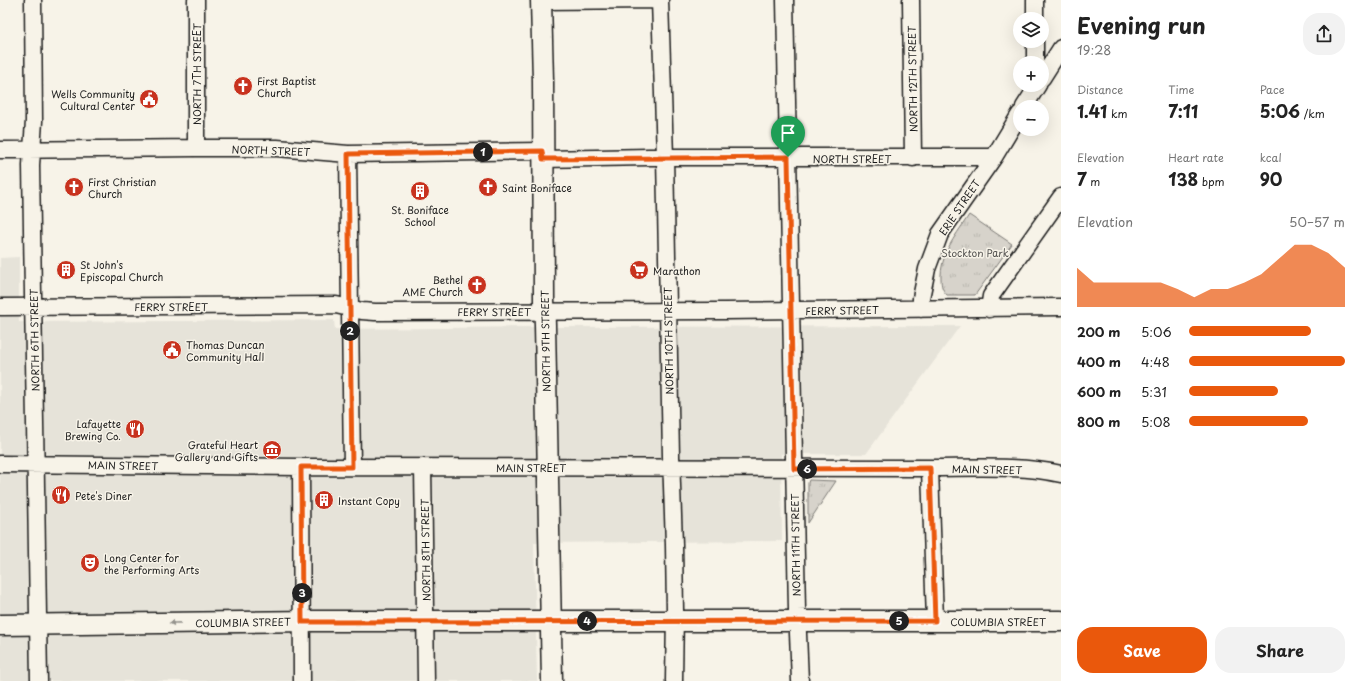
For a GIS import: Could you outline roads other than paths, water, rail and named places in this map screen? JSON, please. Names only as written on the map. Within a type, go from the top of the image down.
[{"type":"main road","name":"NORTH 9TH STREET","points":[[541,0],[544,311],[552,681]]},
{"type":"main road","name":"COLUMBIA STREET","points":[[0,625],[550,621],[1061,621]]},
{"type":"street","name":"NORTH 6TH STREET","points":[[33,0],[34,121],[31,165],[39,681]]},
{"type":"street","name":"NORTH 7TH STREET","points":[[196,0],[196,148]]},
{"type":"street","points":[[541,0],[659,0]]},
{"type":"street","name":"NORTH 10TH STREET","points":[[659,0],[666,157],[675,621],[674,681]]},
{"type":"street","name":"NORTH 11TH STREET","points":[[785,0],[794,469],[800,681]]},
{"type":"street","name":"NORTH 12TH STREET","points":[[912,0],[913,158]]},
{"type":"street","points":[[1035,0],[1035,12]]},
{"type":"street","points":[[1049,67],[1061,48]]},
{"type":"street","name":"ERIE STREET","points":[[921,309],[921,298],[927,268],[940,234],[994,157],[1013,126]]},
{"type":"street","name":"NORTH STREET","points":[[0,150],[277,148],[348,154],[666,157],[994,157]]},
{"type":"street","points":[[348,154],[352,467]]},
{"type":"street","points":[[988,309],[991,296],[1061,197]]},
{"type":"street","name":"FERRY STREET","points":[[0,307],[336,305],[375,312],[988,309],[1061,307]]},
{"type":"street","name":"MAIN STREET","points":[[0,464],[423,468],[930,468],[1015,469],[1061,474]]},
{"type":"street","points":[[301,467],[302,681]]},
{"type":"street","name":"NORTH 8TH STREET","points":[[423,468],[426,681]]},
{"type":"street","points":[[930,468],[935,621]]},
{"type":"place","name":"First Baptist Church","points":[[243,86]]},
{"type":"place","name":"Wells Community Cultural Center","points":[[149,99]]},
{"type":"place","name":"First Christian Church","points":[[74,187]]},
{"type":"place","name":"Saint Boniface","points":[[488,187]]},
{"type":"place","name":"St. Boniface School","points":[[420,191]]},
{"type":"place","name":"St John's Episcopal Church","points":[[66,270]]},
{"type":"place","name":"Marathon","points":[[639,270]]},
{"type":"place","name":"Bethel AME Church","points":[[477,285]]},
{"type":"place","name":"Thomas Duncan Community Hall","points":[[172,350]]},
{"type":"place","name":"Lafayette Brewing Co.","points":[[135,429]]},
{"type":"place","name":"Grateful Heart Gallery and Gifts","points":[[272,450]]},
{"type":"place","name":"Pete's Diner","points":[[61,495]]},
{"type":"place","name":"Instant Copy","points":[[324,500]]},
{"type":"place","name":"Long Center for the Performing Arts","points":[[90,563]]},
{"type":"park label","name":"Stockton Park","points":[[975,252]]}]
